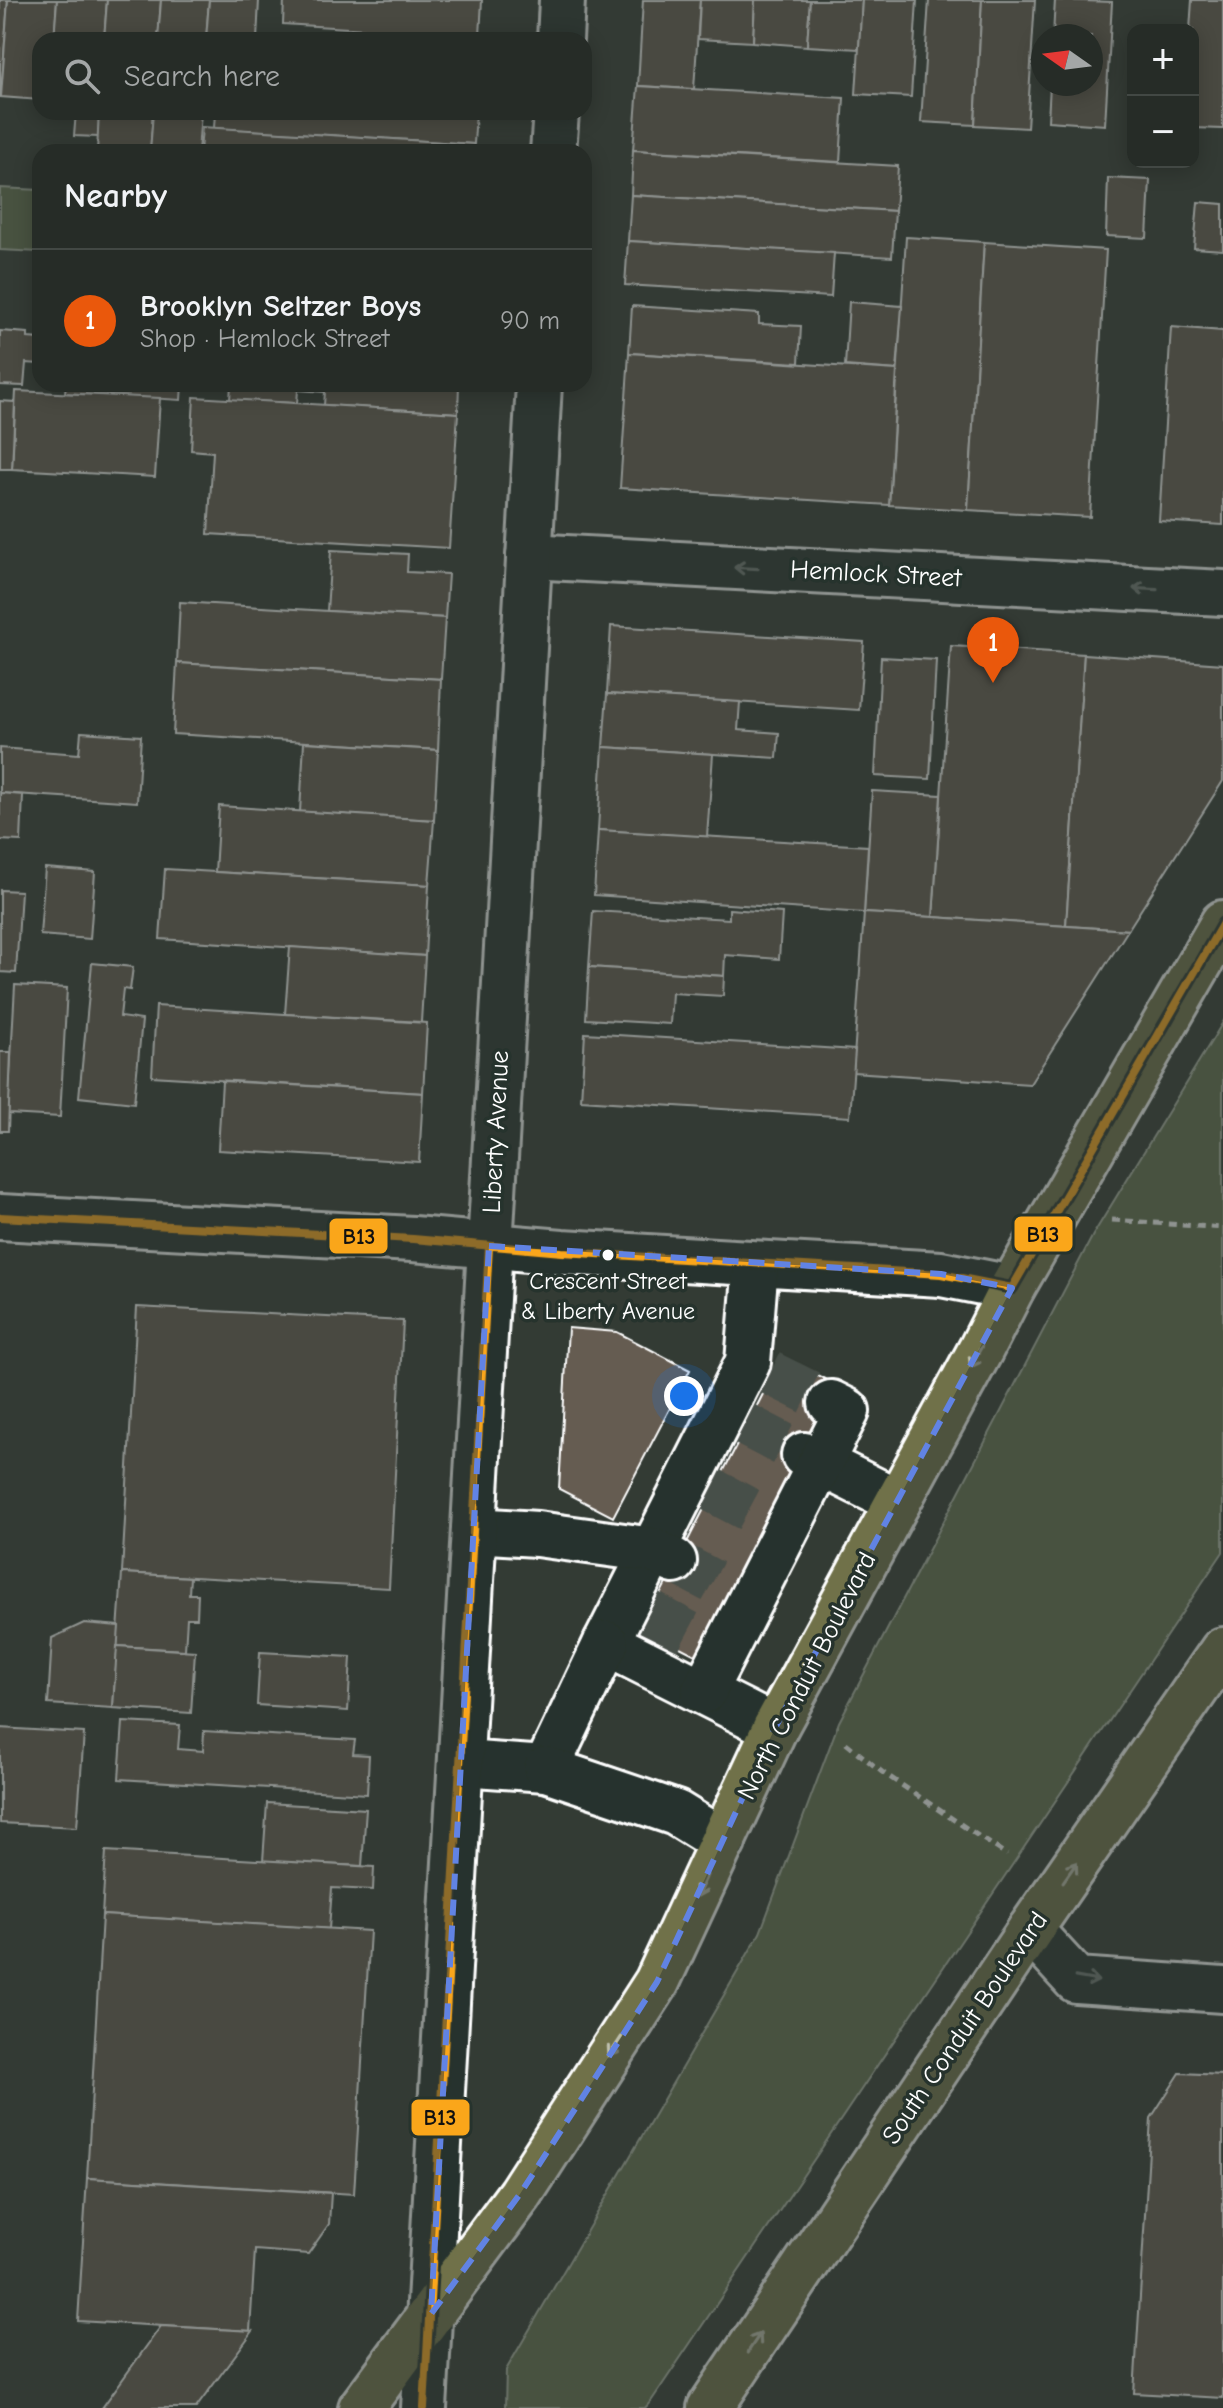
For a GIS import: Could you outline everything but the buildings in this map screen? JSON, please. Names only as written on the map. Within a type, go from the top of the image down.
[{"type":"main road","name":"North Conduit Boulevard","points":[[361,2408],[520,2194],[657,1982],[775,1728],[1012,1288],[1223,923]]},
{"type":"main road","name":"South Conduit Boulevard","points":[[710,2408],[1030,1930],[1223,1650]]},
{"type":"street","points":[[560,32],[562,0]]},
{"type":"street","points":[[554,144],[555,120]]},
{"type":"street","name":"Liberty Avenue","points":[[424,2408],[539,392]]},
{"type":"street","name":"Hemlock Street","points":[[529,556],[1223,593]]},
{"type":"street","points":[[0,1217],[413,1239],[941,1274],[1012,1288]]},
{"type":"street","points":[[546,1769],[606,1643],[638,1606],[759,1368],[756,1264]]},
{"type":"street","points":[[704,1691],[717,1648],[778,1525],[813,1459],[847,1411],[831,1403]]},
{"type":"street","points":[[813,1459],[898,1502]]},
{"type":"street","points":[[474,1530],[537,1534],[664,1556]]},
{"type":"street","points":[[606,1643],[775,1728]]},
{"type":"street","points":[[462,1763],[546,1769],[676,1813],[723,1842]]},
{"type":"street","points":[[1030,1930],[1076,1980],[1223,1990]]},
{"type":"path","points":[[1103,1220],[1223,1228]]},
{"type":"path","points":[[846,1743],[882,1772],[1007,1855]]},
{"type":"highlighted area","points":[[489,1246],[941,1274],[1012,1288],[775,1728],[657,1982],[520,2194],[431,2314]]},
{"type":"green space","points":[[0,188],[32,190],[32,252],[0,250]]},
{"type":"green space","points":[[1223,1022],[1223,1552],[652,2400],[645,2408],[505,2408],[506,2370],[760,1933],[839,1722],[1093,1235]]},
{"type":"tunnel","points":[[770,1373],[831,1403]]},
{"type":"tunnel","points":[[744,1424],[804,1455]]},
{"type":"tunnel","points":[[710,1489],[770,1521]]},
{"type":"tunnel","points":[[674,1561],[734,1593]]},
{"type":"tunnel","points":[[649,1612],[709,1644]]},
{"type":"transit line","name":"B13","points":[[0,1217],[413,1239],[562,1252],[941,1274],[1012,1288],[1223,923]]},
{"type":"transit line","name":"B13","points":[[424,2408],[489,1246]]},
{"type":"place","name":"Brooklyn Seltzer Boys","points":[[993,683]]},
{"type":"place","name":"Crescent Street & Liberty Avenue","points":[[608,1255]]}]
